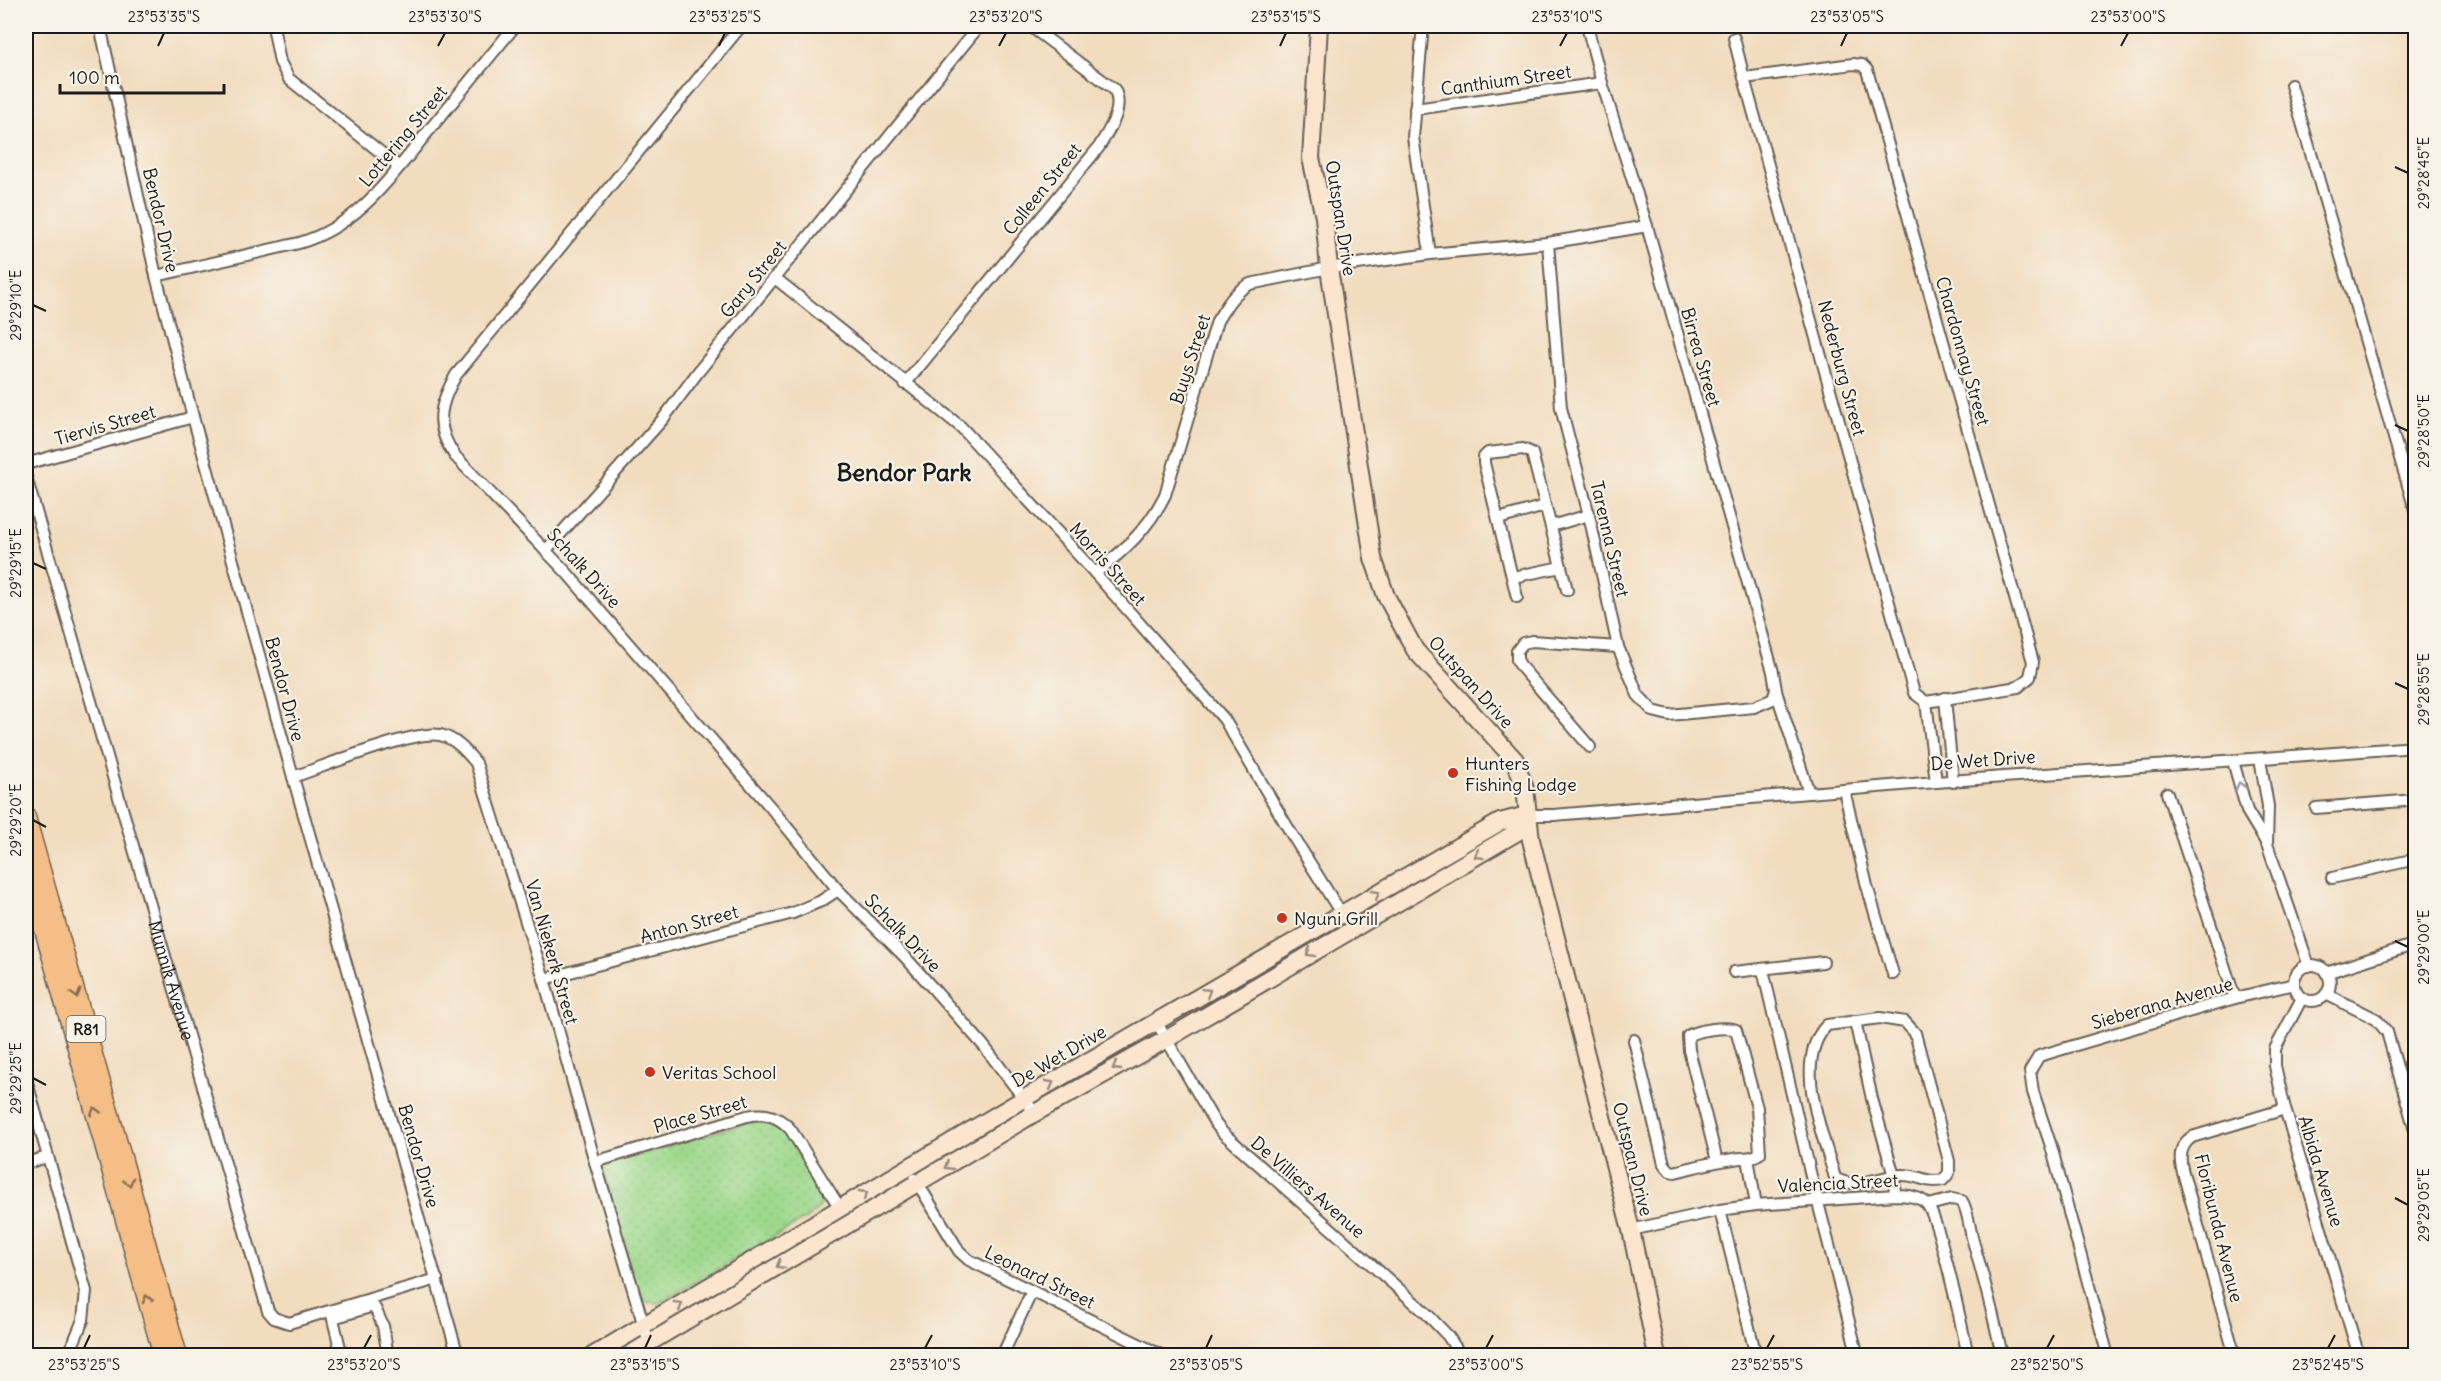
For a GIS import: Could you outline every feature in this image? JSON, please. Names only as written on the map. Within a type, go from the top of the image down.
[{"type":"main road","name":"R81","points":[[26,817],[178,1356]]},
{"type":"main road","name":"R81","points":[[26,865],[163,1356]]},
{"type":"street","name":"Bendor Drive","points":[[100,26],[156,276],[193,417],[458,1356]]},
{"type":"street","points":[[273,26],[280,62],[289,79],[399,166]]},
{"type":"street","name":"Lottering Street","points":[[156,276],[299,243],[327,233],[373,199],[515,26]]},
{"type":"street","name":"Gary Street","points":[[547,549],[663,419],[979,26]]},
{"type":"street","name":"Colleen Street","points":[[905,384],[1099,147],[1116,114],[1118,95],[1114,89],[1030,26]]},
{"type":"street","name":"Outspan Drive","points":[[1319,26],[1310,146],[1324,217],[1329,268],[1373,558],[1378,577],[1391,606],[1415,650],[1515,760],[1524,780],[1528,820],[1631,1230],[1657,1356]]},
{"type":"street","points":[[1423,26],[1415,109],[1414,151],[1430,254]]},
{"type":"street","name":"Birrea Street","points":[[1587,26],[1602,83],[1647,226],[1770,661],[1774,694],[1809,793]]},
{"type":"street","name":"Schalk Drive","points":[[736,27],[456,375],[444,395],[441,416],[445,441],[455,456],[547,549],[772,809],[838,890],[915,968],[983,1045],[1035,1113]]},
{"type":"street","name":"Nederburg Street","points":[[1734,38],[1914,693],[1926,702],[1936,782]]},
{"type":"street","name":"Chardonnay Street","points":[[1744,78],[1853,64],[1862,65],[1867,70],[2033,662],[2030,677],[2018,687],[1945,698]]},
{"type":"street","name":"Canthium Street","points":[[1415,109],[1602,83]]},
{"type":"street","points":[[2291,85],[2415,513]]},
{"type":"street","name":"Buys Street","points":[[1095,573],[1141,534],[1155,516],[1166,495],[1217,321],[1229,300],[1250,284],[1329,268],[1430,254],[1548,243],[1647,226]]},
{"type":"street","name":"Tarenna Street","points":[[1548,243],[1559,397],[1589,515],[1618,647],[1638,695],[1653,711],[1669,715],[1761,705],[1774,694]]},
{"type":"street","name":"Morris Street","points":[[775,278],[961,427],[1095,573],[1224,719],[1346,921]]},
{"type":"street","name":"Tiervis Street","points":[[26,464],[193,417]]},
{"type":"street","points":[[1517,597],[1484,463],[1484,457],[1488,453],[1528,449],[1532,453],[1567,590]]},
{"type":"street","name":"Munnik Avenue","points":[[26,477],[268,1311],[274,1318],[289,1323],[332,1315],[437,1279]]},
{"type":"street","points":[[1498,519],[1545,506]]},
{"type":"street","points":[[1551,526],[1589,515]]},
{"type":"street","points":[[1513,577],[1561,567]]},
{"type":"street","points":[[1590,747],[1522,668],[1517,660],[1517,651],[1523,644],[1532,641],[1618,647]]},
{"type":"street","points":[[1926,702],[1945,698],[1953,782]]},
{"type":"street","name":"Van Niekerk Street","points":[[293,777],[391,744],[425,736],[440,735],[455,741],[476,763],[544,979],[649,1343]]},
{"type":"street","name":"De Wet Drive","points":[[592,1356],[1025,1098],[1528,820],[1554,815],[1936,782],[2415,747]]},
{"type":"street","points":[[2260,759],[2268,806],[2267,844]]},
{"type":"street","points":[[2234,761],[2247,811],[2267,844],[2309,966]]},
{"type":"street","points":[[1844,790],[1867,886],[1893,974]]},
{"type":"street","points":[[2167,793],[2235,998]]},
{"type":"street","points":[[2316,808],[2415,800]]},
{"type":"street","points":[[2332,878],[2415,859]]},
{"type":"street","name":"Anton Street","points":[[544,979],[793,913],[821,901],[838,890]]},
{"type":"street","name":"De Wet Drive","points":[[627,1356],[918,1185],[1035,1113],[1167,1039],[1346,921]]},
{"type":"street","points":[[2326,973],[2415,944]]},
{"type":"street","points":[[1734,972],[1823,962]]},
{"type":"street","points":[[2309,966],[2316,966],[2326,973],[2330,984],[2326,994],[2319,1000],[2310,1001],[2302,998],[2296,992],[2294,984],[2299,971],[2309,966]]},
{"type":"street","points":[[1763,970],[1818,1202],[1858,1356]]},
{"type":"street","name":"Sieberana Avenue","points":[[2108,1356],[2051,1146],[2033,1092],[2030,1071],[2039,1056],[2235,998],[2294,984]]},
{"type":"street","points":[[2326,994],[2376,1018],[2387,1032],[2415,1134]]},
{"type":"street","name":"Albida Avenue","points":[[2302,998],[2279,1038],[2273,1056],[2285,1109],[2359,1356]]},
{"type":"street","points":[[1880,1018],[1898,1020],[1911,1027],[1917,1040],[1950,1168],[1943,1180],[1932,1182],[1909,1175],[1894,1176],[1855,1184],[1835,1178],[1811,1089],[1809,1064],[1811,1053],[1824,1028],[1830,1023],[1880,1018]]},
{"type":"street","points":[[1855,1021],[1872,1099],[1894,1176],[1895,1195]]},
{"type":"street","name":"De Villiers Avenue","points":[[1157,1023],[1223,1133],[1426,1313],[1448,1336],[1461,1356]]},
{"type":"street","points":[[1634,1040],[1664,1164],[1670,1171],[1675,1172],[1717,1161],[1758,1156],[1760,1153],[1757,1108],[1736,1030],[1732,1028],[1690,1034],[1688,1041],[1717,1161]]},
{"type":"street","points":[[26,1078],[86,1291],[83,1320],[68,1356]]},
{"type":"street","name":"Floribunda Avenue","points":[[2235,1356],[2182,1168],[2181,1151],[2187,1140],[2192,1137],[2285,1109]]},
{"type":"street","name":"Place Street","points":[[595,1162],[747,1116],[768,1115],[781,1120],[790,1130],[840,1208]]},
{"type":"street","points":[[26,1163],[48,1157]]},
{"type":"street","points":[[1749,1158],[1756,1205]]},
{"type":"street","name":"Leonard Street","points":[[908,1168],[959,1251],[969,1260],[1163,1356]]},
{"type":"street","name":"Valencia Street","points":[[1631,1230],[1720,1210],[1756,1205],[1895,1195],[1916,1198],[1929,1205]]},
{"type":"street","points":[[1968,1356],[1929,1205],[1957,1199],[1962,1201],[1966,1209],[1972,1239],[1987,1284],[2002,1356]]},
{"type":"street","points":[[1720,1210],[1756,1356]]},
{"type":"street","points":[[1002,1356],[1032,1291]]},
{"type":"street","points":[[342,1356],[332,1315],[370,1307],[375,1308],[383,1326],[388,1356]]},
{"type":"green space","points":[[760,1119],[782,1128],[821,1191],[820,1206],[809,1217],[663,1301],[652,1303],[643,1300],[637,1295],[604,1173],[609,1164]]},
{"type":"place","name":"Hunters Fishing Lodge","points":[[1453,773]]},
{"type":"place","name":"Nguni Grill","points":[[1282,918]]},
{"type":"place","name":"Veritas School","points":[[650,1072]]},
{"type":"district","name":"Bendor Park","points":[[904,472]]}]
